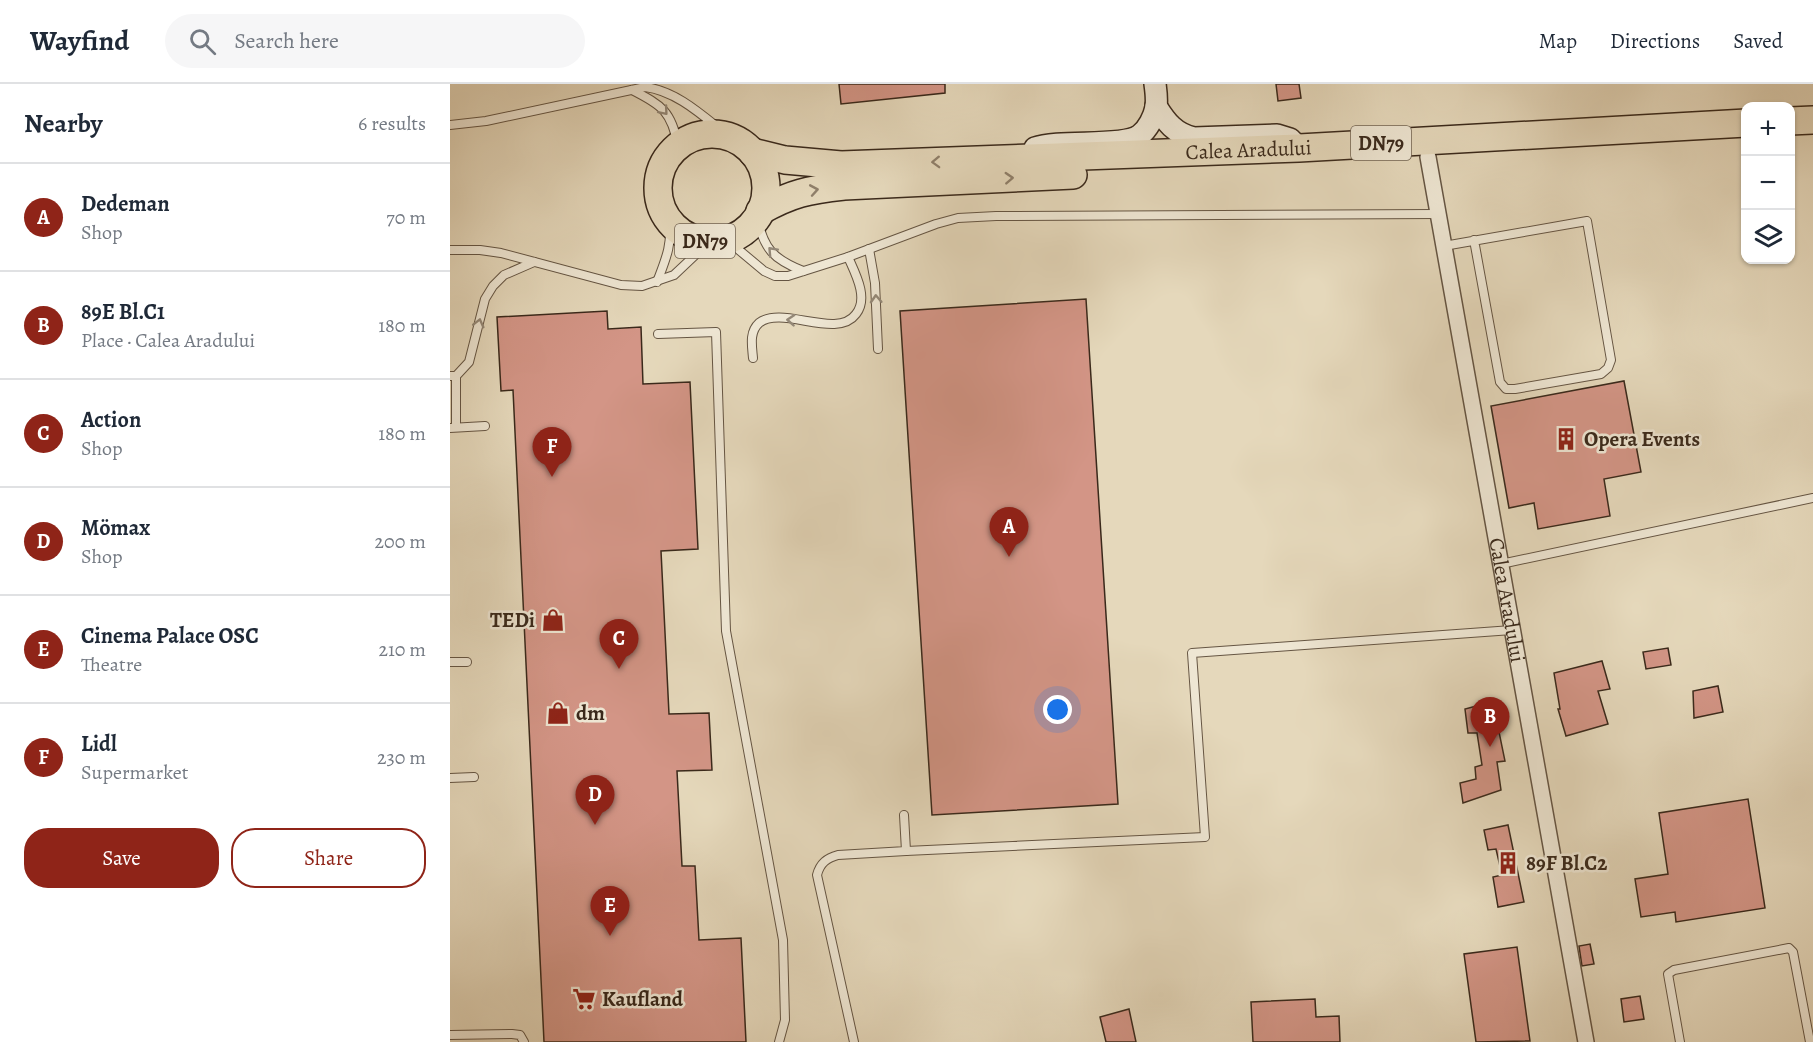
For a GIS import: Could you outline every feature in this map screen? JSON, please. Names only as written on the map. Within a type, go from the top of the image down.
[{"type":"highway","points":[[1795,121],[1813,120]]},
{"type":"highway","name":"Calea Aradului","points":[[678,146],[693,137],[718,134],[741,145],[785,160],[841,165],[1299,148],[1741,123]]},
{"type":"highway","points":[[1795,139],[1813,138]]},
{"type":"highway","name":"Calea Aradului","points":[[718,241],[744,231],[758,215],[785,197],[811,189],[1741,141]]},
{"type":"highway","name":"DN79","points":[[741,145],[761,165],[765,180],[765,196],[758,215]]},
{"type":"highway","name":"DN79","points":[[678,146],[667,157],[661,170],[658,185],[659,199],[669,220],[680,231],[694,239],[718,241]]},
{"type":"street","points":[[1016,158],[1037,147],[1050,144],[1131,139],[1140,136],[1150,122],[1156,106],[1155,84]]},
{"type":"street","points":[[1156,106],[1165,121],[1183,136],[1194,138],[1277,135],[1290,139],[1299,148]]},
{"type":"street","name":"Calea Aradului","points":[[1428,158],[1586,1042]]},
{"type":"lane","points":[[450,125],[486,121],[645,87],[660,88],[695,109],[741,145]]},
{"type":"lane","points":[[632,90],[657,103],[669,116],[675,128],[678,146]]},
{"type":"lane","points":[[450,250],[501,253],[621,285],[642,286],[674,275],[718,241],[764,272],[788,276],[848,257],[936,224],[977,217],[1438,214]]},
{"type":"lane","points":[[758,215],[761,237],[768,250],[787,265],[802,271]]},
{"type":"lane","points":[[657,282],[668,256],[671,234],[669,220]]},
{"type":"lane","points":[[1444,246],[1474,240],[1587,221],[1611,360],[1608,368],[1601,374],[1515,389],[1506,388],[1500,382],[1474,240]]},
{"type":"lane","points":[[869,249],[875,283],[878,349]]},
{"type":"lane","points":[[753,358],[752,333],[759,323],[770,318],[830,324],[849,322],[858,312],[861,299],[860,287],[848,257]]},
{"type":"lane","points":[[485,426],[453,427],[453,376],[469,362],[485,299],[493,286],[504,276],[536,262]]},
{"type":"lane","points":[[658,334],[716,332],[726,631],[783,940],[784,1020],[779,1042]]},
{"type":"lane","points":[[1501,564],[1813,498]]},
{"type":"lane","points":[[854,1042],[817,875],[818,868],[830,858],[838,855],[906,850],[1205,837],[1192,653],[1512,630]]},
{"type":"lane","points":[[450,662],[467,662]]},
{"type":"lane","points":[[450,778],[474,777]]},
{"type":"lane","points":[[904,815],[906,850]]},
{"type":"lane","points":[[1680,1042],[1668,974],[1674,970],[1789,948],[1793,952],[1810,1042]]},
{"type":"lane","points":[[450,1035],[489,1038],[520,1035],[524,1042]]},
{"type":"building","points":[[839,84],[945,84],[945,93],[841,104]]},
{"type":"building","points":[[1276,84],[1299,84],[1301,98],[1278,101]]},
{"type":"building","points":[[1086,299],[1118,804],[932,815],[900,311]]},
{"type":"building","points":[[607,311],[608,329],[641,327],[643,384],[690,382],[698,549],[661,551],[669,714],[709,713],[712,770],[677,771],[682,866],[695,866],[699,940],[741,938],[746,1042],[544,1042],[513,390],[501,391],[497,317]]},
{"type":"building","name":"Opera Events","points":[[1624,381],[1641,472],[1604,479],[1610,516],[1538,529],[1534,503],[1509,508],[1491,406]]},
{"type":"building","points":[[1668,648],[1671,665],[1646,669],[1643,652]]},
{"type":"building","points":[[1602,661],[1610,689],[1598,691],[1608,724],[1566,736],[1558,709],[1560,709],[1554,673]]},
{"type":"building","points":[[1718,686],[1723,712],[1694,718],[1693,691]]},
{"type":"building","points":[[1484,704],[1488,723],[1498,727],[1505,761],[1497,762],[1501,790],[1463,803],[1460,783],[1476,779],[1475,767],[1482,765],[1477,733],[1468,733],[1465,709]]},
{"type":"building","points":[[1748,799],[1765,908],[1676,922],[1675,912],[1641,917],[1635,879],[1668,874],[1659,813]]},
{"type":"building","name":"89F Bl.C2","points":[[1508,825],[1524,902],[1498,907],[1493,877],[1502,875],[1496,849],[1488,850],[1484,830]]},
{"type":"building","points":[[1590,944],[1594,964],[1582,966],[1579,946]]},
{"type":"building","points":[[1517,947],[1530,1041],[1476,1042],[1464,954]]},
{"type":"building","points":[[1640,996],[1644,1019],[1624,1022],[1621,999]]},
{"type":"building","points":[[1315,999],[1316,1017],[1339,1016],[1340,1042],[1253,1042],[1251,1002]]},
{"type":"building","points":[[1129,1009],[1136,1042],[1106,1042],[1100,1017]]},
{"type":"place","name":"Opera Events","points":[[1566,439]]},
{"type":"place","name":"Lidl","points":[[552,477]]},
{"type":"place","name":"Dedeman","points":[[1009,557]]},
{"type":"place","name":"TEDi","points":[[553,620]]},
{"type":"place","name":"Action","points":[[619,669]]},
{"type":"place","name":"dm","points":[[558,713]]},
{"type":"place","name":"89E Bl.C1","points":[[1490,747]]},
{"type":"place","name":"Mömax","points":[[595,825]]},
{"type":"place","name":"89F Bl.C2","points":[[1508,863]]},
{"type":"place","name":"Cinema Palace OSC","points":[[610,936]]},
{"type":"place","name":"Kaufland","points":[[584,999]]}]
